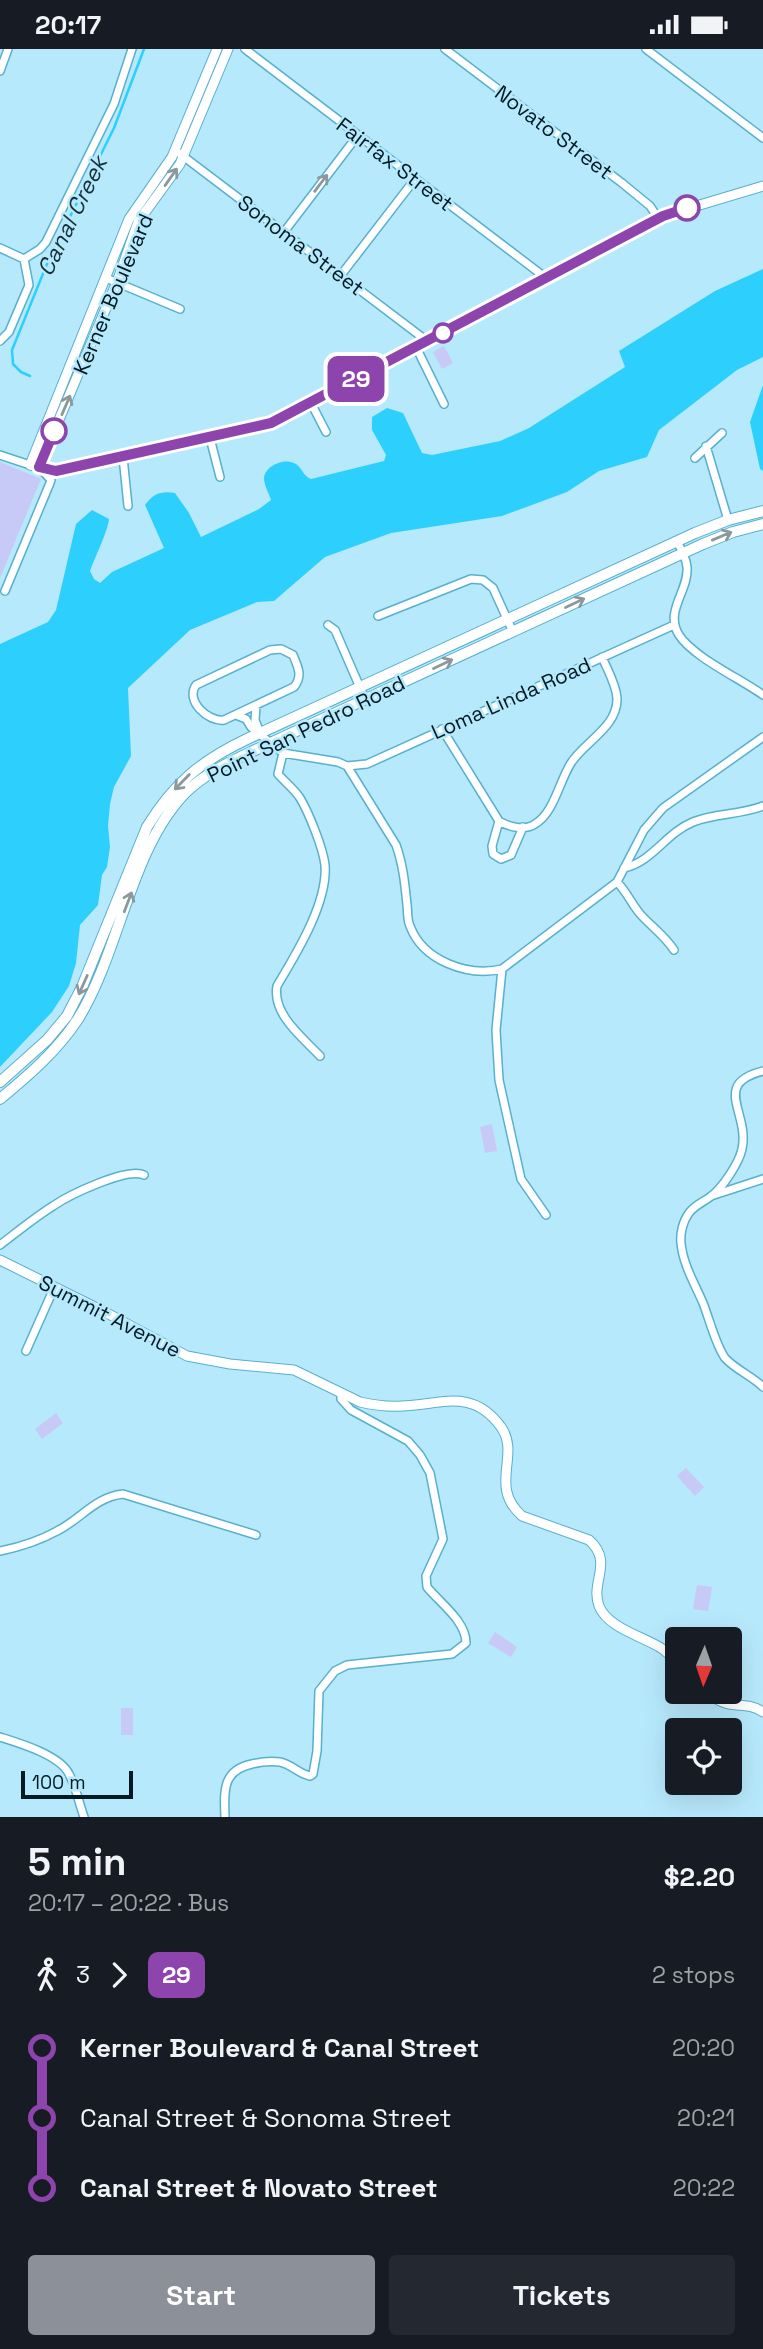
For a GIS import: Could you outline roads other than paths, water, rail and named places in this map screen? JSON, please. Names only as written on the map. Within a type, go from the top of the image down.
[{"type":"main road","name":"Point San Pedro Road","points":[[0,1082],[47,1040],[67,1016],[82,988],[139,845],[158,810],[180,782],[205,761],[359,687],[677,542],[728,520],[763,511]]},
{"type":"main road","name":"Point San Pedro Road","points":[[0,1099],[35,1070],[78,1019],[93,989],[150,845],[167,815],[186,792],[203,778],[270,743],[684,554],[733,532],[763,524]]},
{"type":"street","points":[[0,71],[8,49]]},
{"type":"street","points":[[24,259],[46,242],[114,104],[132,49]]},
{"type":"street","name":"Kerner Boulevard","points":[[34,466],[129,219],[179,153],[217,49]]},
{"type":"street","name":"Kerner Boulevard","points":[[34,466],[117,282],[138,222],[179,153],[228,49]]},
{"type":"street","name":"Fairfax Street","points":[[246,49],[546,278]]},
{"type":"street","name":"Novato Street","points":[[446,49],[631,190],[650,206],[659,218]]},
{"type":"street","points":[[646,49],[763,138]]},
{"type":"street","points":[[284,232],[358,135]]},
{"type":"street","name":"Sonoma Street","points":[[179,153],[427,341]]},
{"type":"street","points":[[341,275],[415,179]]},
{"type":"street","points":[[0,455],[59,471],[266,425],[659,218],[763,186]]},
{"type":"street","points":[[0,248],[24,259]]},
{"type":"street","points":[[0,341],[9,332],[29,285],[24,259]]},
{"type":"street","points":[[106,278],[180,309]]},
{"type":"street","points":[[416,347],[444,404]]},
{"type":"street","points":[[311,403],[326,432]]},
{"type":"street","points":[[695,458],[722,433]]},
{"type":"street","points":[[210,438],[220,477]]},
{"type":"street","points":[[706,446],[728,520]]},
{"type":"street","points":[[123,457],[128,506]]},
{"type":"street","points":[[5,591],[51,480],[34,466]]},
{"type":"street","points":[[677,542],[684,554],[687,571],[677,603],[674,625],[678,634],[687,645],[763,695]]},
{"type":"street","points":[[378,616],[471,579],[483,580],[493,587],[513,632]]},
{"type":"street","points":[[328,625],[335,630],[365,699]]},
{"type":"street","name":"Loma Linda Road","points":[[347,766],[367,764],[674,625]]},
{"type":"street","points":[[270,650],[290,652],[300,673],[299,681],[294,687],[256,706],[224,720],[215,721],[205,715],[192,698],[192,691],[197,685],[270,650]]},
{"type":"street","points":[[442,729],[499,821],[506,825],[523,827],[538,823],[547,814],[572,761],[606,726],[614,713],[617,698],[602,657]]},
{"type":"street","points":[[256,706],[255,720],[260,733]]},
{"type":"street","points":[[236,715],[246,719],[251,727],[283,753],[338,762],[347,766],[401,857],[408,921],[420,943],[446,963],[473,970],[502,969],[617,881],[644,829],[663,808],[763,737]]},
{"type":"street","points":[[283,753],[278,774],[300,798],[325,864],[323,890],[316,911],[277,986],[275,996],[282,1015],[320,1056]]},
{"type":"street","points":[[624,868],[645,860],[668,837],[692,823],[763,806]]},
{"type":"street","points":[[499,821],[492,846],[493,854],[501,859],[511,855],[523,827]]},
{"type":"street","points":[[617,881],[641,916],[674,950]]},
{"type":"street","points":[[502,969],[496,1030],[499,1080],[521,1179],[546,1215]]},
{"type":"street","points":[[711,1196],[734,1168],[743,1147],[742,1124],[735,1093],[737,1084],[747,1075],[763,1071]]},
{"type":"street","points":[[0,1245],[67,1198],[118,1176],[137,1172],[144,1175]]},
{"type":"street","points":[[763,1179],[711,1196],[696,1205],[683,1223],[681,1241],[685,1263],[724,1356],[763,1387]]},
{"type":"street","name":"Summit Avenue","points":[[0,1260],[105,1311],[187,1356],[230,1364],[294,1370],[360,1402],[403,1406],[458,1400],[487,1413],[502,1429],[508,1450],[505,1490],[514,1510],[522,1516],[589,1540],[601,1558],[599,1605],[607,1618],[665,1652]]},
{"type":"street","points":[[26,1351],[54,1288]]},
{"type":"street","points":[[225,1817],[228,1780],[241,1766],[257,1762],[282,1762],[302,1775],[313,1774],[317,1751],[319,1691],[335,1671],[347,1665],[452,1654],[466,1643],[462,1627],[425,1582],[443,1539],[430,1473],[408,1441],[351,1410],[341,1399],[341,1393]]},
{"type":"street","points":[[0,1551],[20,1547],[59,1531],[100,1500],[123,1494],[256,1535]]},
{"type":"street","points":[[726,1705],[755,1707],[763,1712]]},
{"type":"street","points":[[0,1737],[52,1758],[62,1765],[69,1772],[84,1817]]},
{"type":"water","points":[[763,269],[763,357],[737,370],[659,430],[647,457],[599,471],[567,492],[502,516],[391,533],[325,557],[274,601],[257,602],[190,630],[128,688],[131,756],[114,787],[110,804],[110,847],[107,867],[102,875],[98,905],[80,925],[76,963],[69,986],[52,1012],[0,1067],[0,644],[48,622],[56,610],[76,524],[92,510],[109,519],[90,571],[100,583],[112,572],[164,548],[145,505],[155,495],[175,493],[201,537],[259,509],[271,500],[264,478],[268,469],[277,463],[292,462],[311,479],[384,461],[386,455],[372,430],[372,417],[387,408],[403,413],[422,453],[432,455],[500,441],[529,428],[625,367],[619,351],[715,291]]},
{"type":"water","points":[[763,385],[763,471],[760,469],[750,422]]},
{"type":"waterway","name":"Canal Creek","points":[[30,376],[13,364],[12,350],[49,259],[114,128],[144,49]]}]
